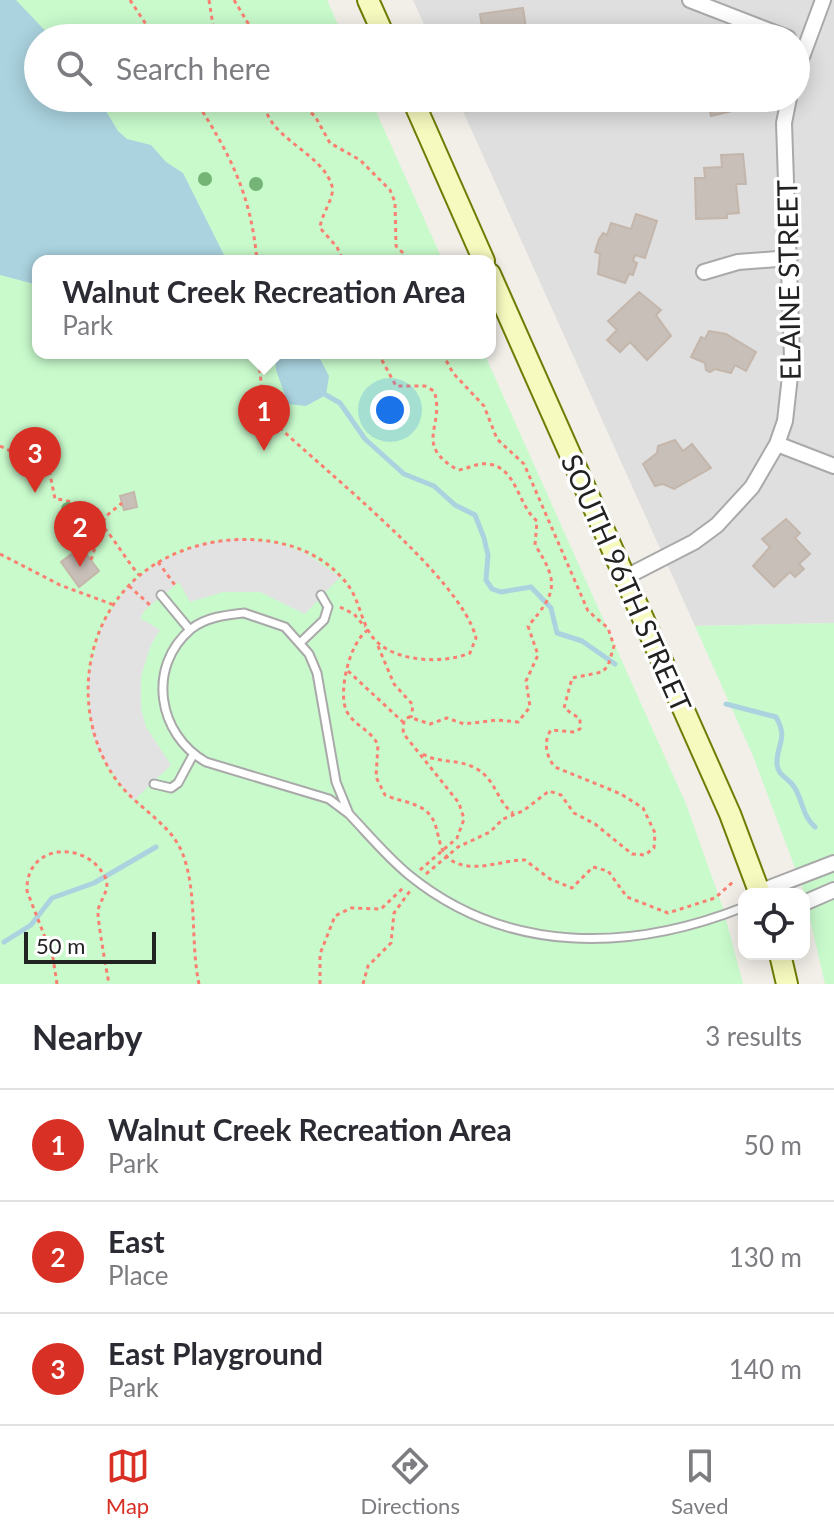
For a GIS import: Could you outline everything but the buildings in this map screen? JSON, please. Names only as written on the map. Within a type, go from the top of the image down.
[{"type":"main road","points":[[368,0],[379,24]]},
{"type":"main road","points":[[418,112],[481,255]]},
{"type":"main road","name":"SOUTH 96TH STREET","points":[[496,288],[730,814],[758,888]]},
{"type":"main road","points":[[781,960],[787,984]]},
{"type":"street","points":[[690,0],[752,24]]},
{"type":"street","points":[[810,25],[823,0]]},
{"type":"street","name":"ELAINE STREET","points":[[624,578],[694,542],[717,525],[752,487],[777,444],[785,421],[792,358],[784,123],[786,112]]},
{"type":"street","points":[[704,272],[738,262],[790,258]]},
{"type":"street","points":[[777,444],[834,466]]},
{"type":"street","points":[[761,888],[834,863]]},
{"type":"street","points":[[810,900],[834,890]]},
{"type":"lane","points":[[161,595],[190,630]]},
{"type":"lane","points":[[301,642],[324,620],[328,607],[321,595]]},
{"type":"lane","points":[[349,814],[336,782],[317,673],[301,642],[285,627],[244,613],[206,620],[190,630],[169,660],[162,683],[167,723],[193,755],[329,799],[349,814],[415,879],[465,912],[494,924],[556,939],[620,939],[738,910]]},
{"type":"lane","points":[[154,784],[171,788],[178,783],[193,755]]},
{"type":"path","points":[[130,0],[146,24]]},
{"type":"path","points":[[209,0],[213,24]]},
{"type":"path","points":[[234,0],[249,24]]},
{"type":"path","points":[[202,112],[242,181],[252,220],[256,255]]},
{"type":"path","points":[[267,112],[268,118],[305,150],[331,183],[332,194],[322,215],[320,228],[340,255]]},
{"type":"path","points":[[310,112],[330,143],[360,160],[390,190],[395,202],[396,246],[405,255]]},
{"type":"path","points":[[259,359],[263,401],[276,424],[394,532],[461,608],[476,638],[470,653],[448,658],[410,657],[377,642]]},
{"type":"path","points":[[381,359],[396,386],[425,386],[434,391],[436,402],[431,439],[439,456],[458,470],[486,463],[495,466],[514,483],[528,514],[537,521],[535,545],[552,576],[552,595],[528,626],[538,655],[526,681],[530,707],[518,722],[497,720],[464,724],[447,718],[430,724],[411,718],[403,722]]},
{"type":"path","points":[[320,984],[320,954],[335,916],[351,908],[381,909],[446,855],[517,814],[549,791],[561,795],[574,813],[632,854],[645,855],[654,848],[656,840],[643,808],[621,794],[555,767],[549,761],[546,744],[551,730],[574,732],[580,729],[580,719],[564,708],[572,678],[577,674],[602,672],[608,666],[613,639],[608,628],[588,611],[524,464],[497,439],[484,406],[453,373],[445,359]]},
{"type":"path","points":[[0,446],[26,460],[42,464],[53,478],[55,499],[71,501],[95,515],[119,553],[139,575]]},
{"type":"path","points":[[91,560],[102,524],[110,511],[122,503]]},
{"type":"path","points":[[199,984],[189,883],[181,851],[172,834],[133,801],[116,780],[100,755],[91,731],[88,677],[93,651],[114,605],[139,575],[181,551],[222,540],[255,539],[280,544],[315,558],[340,577],[351,589],[368,630]]},
{"type":"path","points":[[0,554],[60,585],[114,605]]},
{"type":"path","points":[[158,562],[175,585]]},
{"type":"path","points":[[129,586],[150,605]]},
{"type":"path","points":[[328,607],[346,609],[377,642],[394,684],[413,705],[411,718]]},
{"type":"path","points":[[368,630],[354,641],[344,693],[346,710],[378,745],[379,787],[395,800],[425,809],[446,855],[467,866],[525,860],[550,879],[572,888],[593,867],[601,868],[608,871],[627,897],[668,913],[715,898],[726,892],[733,880],[755,888]]},
{"type":"path","points":[[348,671],[403,722],[403,733],[459,803],[464,819],[457,838],[415,879],[394,913],[391,943],[368,966],[363,984]]},
{"type":"path","points":[[419,752],[431,759],[455,759],[478,770],[490,778],[505,806],[517,814]]},
{"type":"path","points":[[57,984],[53,958],[26,881],[40,857],[57,851],[69,852],[93,863],[106,880],[98,914],[109,984]]},
{"type":"shaded area","points":[[413,0],[834,0],[834,623],[695,626],[463,112],[810,112],[810,24],[424,24]]},
{"type":"shaded area","points":[[239,538],[280,544],[305,553],[340,577],[305,614],[260,592],[223,592],[190,602],[179,582],[145,610],[140,618],[160,630],[151,645],[141,676],[141,709],[146,727],[171,765],[133,801],[100,755],[91,731],[88,677],[102,626],[126,588],[158,562],[204,543]]},
{"type":"green space","points":[[0,0],[327,0],[338,24],[24,24],[24,112],[376,112],[440,255],[32,255],[32,359],[487,359],[686,804],[723,908],[743,984],[0,984]]},
{"type":"green space","points":[[834,623],[834,984],[825,984],[810,919],[810,888],[803,888],[753,756],[695,626]]},
{"type":"water","points":[[0,0],[16,0],[39,24],[24,24],[24,112],[106,112],[127,139],[151,145],[166,162],[183,173],[224,255],[32,255],[32,283],[0,275]]},
{"type":"water","points":[[275,359],[320,359],[329,376],[326,395],[306,406],[288,404]]},
{"type":"waterway","points":[[326,395],[340,403],[365,439],[404,474],[434,486],[455,505],[475,515],[488,555],[486,580],[492,589],[501,592],[531,587],[551,608],[557,633],[582,641],[615,664]]},
{"type":"waterway","points":[[726,704],[776,717],[782,731],[778,768],[796,789],[807,817],[815,827]]},
{"type":"waterway","points":[[4,942],[31,925],[52,898],[94,883],[156,847]]},
{"type":"place","name":"Walnut Creek Recreation Area","points":[[264,451]]},
{"type":"place","name":"East Playground","points":[[35,493]]},
{"type":"place","name":"East","points":[[80,567]]}]
